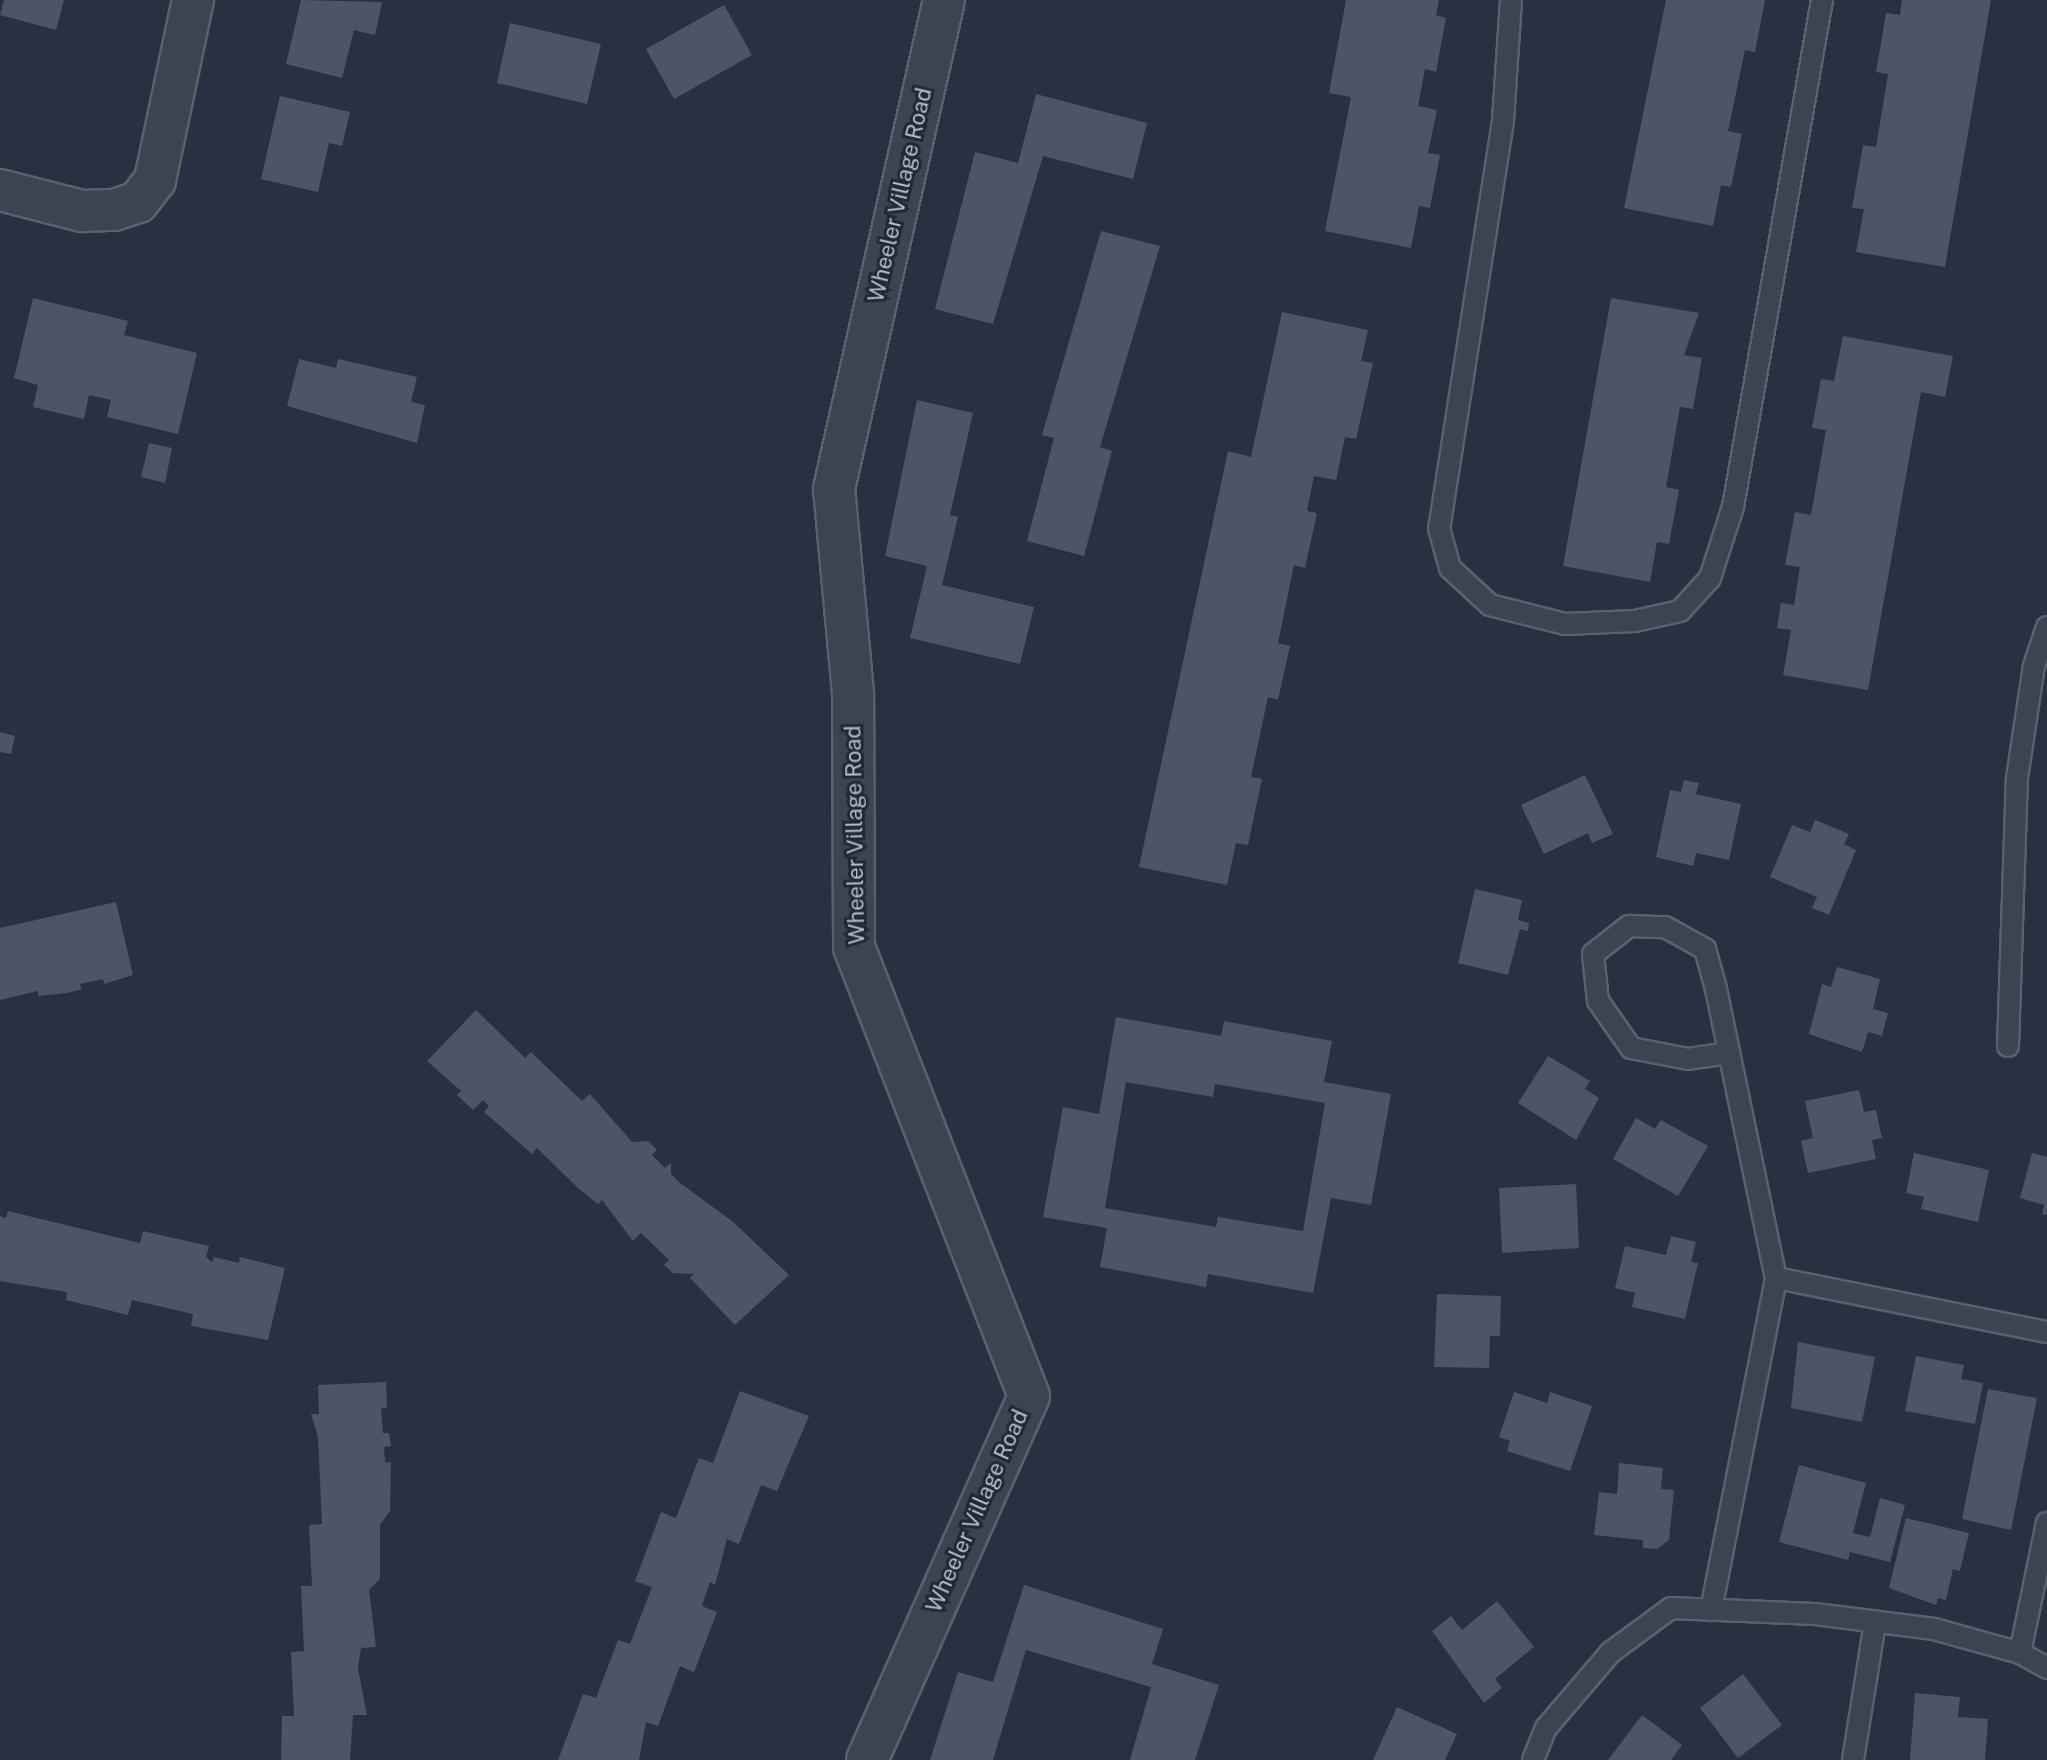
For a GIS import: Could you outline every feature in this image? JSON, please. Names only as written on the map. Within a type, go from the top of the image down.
[{"type":"street","points":[[0,190],[82,211],[114,210],[138,202],[155,180],[193,0]]},
{"type":"street","name":"Wheeler Village Road","points":[[867,1760],[1029,1396],[854,947],[853,693],[834,489],[944,0]]},
{"type":"lane","points":[[1511,0],[1503,121],[1439,528],[1450,568],[1490,605],[1565,624],[1635,621],[1680,611],[1710,578],[1733,507],[1822,0]]},
{"type":"lane","points":[[2008,1046],[2017,778],[2034,666],[2047,627]]},
{"type":"lane","points":[[1711,1610],[1776,1278],[1729,1053],[1705,949],[1665,927],[1629,926],[1593,954],[1598,1001],[1631,1048],[1688,1059],[1729,1053]]},
{"type":"lane","points":[[1776,1278],[2047,1332]]},
{"type":"lane","points":[[2020,1653],[2047,1523]]},
{"type":"lane","points":[[1533,1760],[1546,1728],[1611,1652],[1671,1608],[1934,1629],[2020,1653],[2047,1668]]},
{"type":"lane","points":[[1853,1760],[1875,1622]]},
{"type":"building","points":[[4,0],[64,0],[56,30],[0,15]]},
{"type":"building","points":[[301,0],[382,2],[375,35],[354,30],[342,78],[286,64]]},
{"type":"building","points":[[1346,0],[1439,0],[1436,15],[1446,18],[1436,72],[1425,69],[1418,106],[1437,110],[1428,153],[1440,155],[1430,208],[1419,206],[1411,248],[1325,231],[1351,97],[1329,93]]},
{"type":"building","points":[[1666,0],[1765,0],[1755,52],[1745,50],[1728,131],[1742,134],[1731,187],[1721,185],[1713,226],[1624,208]]},
{"type":"building","points":[[1902,0],[1991,0],[1945,267],[1856,252],[1864,209],[1852,208],[1863,145],[1876,147],[1888,74],[1876,72],[1886,13],[1900,15]]},
{"type":"building","points":[[724,5],[752,55],[674,99],[646,49]]},
{"type":"building","points":[[510,23],[601,44],[587,104],[497,83]]},
{"type":"building","points":[[1036,94],[1147,123],[1133,179],[1043,156],[993,324],[935,309],[975,152],[1018,163]]},
{"type":"building","points":[[280,96],[350,112],[342,146],[329,143],[318,192],[261,179]]},
{"type":"building","points":[[1101,231],[1160,246],[1100,447],[1112,451],[1084,556],[1027,541],[1054,438],[1042,435]]},
{"type":"building","points":[[33,298],[128,321],[124,335],[197,353],[178,434],[107,417],[111,400],[89,395],[84,419],[33,407],[38,385],[14,378]]},
{"type":"building","points":[[1611,298],[1699,313],[1684,355],[1702,358],[1693,409],[1680,407],[1666,487],[1679,490],[1669,544],[1657,542],[1650,582],[1563,566]]},
{"type":"building","points":[[1282,312],[1368,330],[1361,361],[1373,363],[1356,439],[1345,437],[1336,480],[1314,476],[1307,511],[1317,513],[1305,568],[1294,565],[1278,643],[1290,646],[1278,700],[1268,697],[1251,777],[1262,779],[1248,845],[1236,843],[1227,885],[1139,867],[1228,451],[1251,457]]},
{"type":"building","points":[[1843,336],[1953,356],[1945,397],[1921,392],[1868,690],[1783,675],[1791,630],[1777,628],[1781,603],[1794,605],[1800,567],[1785,565],[1795,512],[1811,515],[1826,430],[1812,428],[1821,379],[1834,381]]},
{"type":"building","points":[[299,359],[336,368],[338,359],[417,377],[411,402],[425,405],[417,443],[287,406]]},
{"type":"building","points":[[917,400],[973,413],[950,515],[958,517],[942,585],[1034,607],[1020,664],[910,638],[927,566],[885,556]]},
{"type":"building","points":[[149,443],[172,448],[165,483],[141,477]]},
{"type":"building","points":[[0,732],[15,736],[11,754],[0,752]]},
{"type":"building","points":[[1585,775],[1613,834],[1592,843],[1588,833],[1544,854],[1521,805]]},
{"type":"building","points":[[1684,780],[1699,783],[1696,794],[1741,804],[1729,860],[1696,853],[1693,866],[1656,857],[1670,790],[1681,792]]},
{"type":"building","points":[[1815,820],[1849,834],[1844,844],[1856,850],[1829,915],[1812,908],[1817,897],[1770,877],[1792,825],[1810,832]]},
{"type":"building","points":[[1475,889],[1522,900],[1518,920],[1529,923],[1528,931],[1520,929],[1508,975],[1458,963]]},
{"type":"building","points":[[116,902],[133,975],[104,984],[103,979],[80,984],[82,989],[67,993],[38,996],[38,991],[0,1000],[0,928]]},
{"type":"building","points":[[1837,967],[1880,979],[1873,1009],[1888,1013],[1882,1036],[1868,1032],[1862,1052],[1809,1034],[1822,984],[1831,987]]},
{"type":"building","points":[[476,1010],[525,1058],[531,1052],[582,1101],[590,1094],[632,1142],[648,1141],[657,1150],[652,1155],[665,1168],[671,1163],[671,1174],[680,1183],[732,1221],[789,1275],[735,1325],[690,1278],[694,1274],[673,1273],[664,1265],[669,1260],[641,1233],[633,1241],[602,1200],[598,1204],[578,1188],[537,1148],[532,1154],[484,1112],[489,1106],[483,1100],[473,1110],[457,1095],[461,1091],[427,1061]]},
{"type":"building","points":[[1116,1017],[1221,1036],[1224,1021],[1332,1041],[1324,1082],[1391,1094],[1371,1205],[1331,1198],[1313,1293],[1208,1274],[1206,1287],[1100,1267],[1107,1228],[1043,1217],[1063,1107],[1099,1114]],"holes":[[[1126,1082],[1213,1097],[1215,1084],[1325,1103],[1303,1231],[1218,1217],[1216,1227],[1105,1208]]]},
{"type":"building","points":[[1548,1056],[1590,1081],[1585,1089],[1599,1098],[1576,1140],[1518,1103]]},
{"type":"building","points":[[1859,1090],[1864,1112],[1876,1110],[1882,1138],[1872,1140],[1876,1159],[1808,1173],[1801,1141],[1813,1138],[1805,1101]]},
{"type":"building","points":[[1636,1118],[1655,1129],[1661,1120],[1708,1146],[1678,1196],[1613,1159]]},
{"type":"building","points":[[1914,1153],[1989,1170],[1978,1222],[1921,1209],[1924,1197],[1906,1193]]},
{"type":"building","points":[[2032,1153],[2047,1157],[2047,1215],[2042,1214],[2044,1205],[2020,1198]]},
{"type":"building","points":[[1576,1184],[1579,1248],[1502,1253],[1499,1188]]},
{"type":"building","points":[[8,1211],[140,1243],[143,1231],[209,1246],[206,1257],[212,1262],[214,1257],[239,1263],[240,1257],[285,1268],[268,1340],[191,1326],[193,1314],[132,1300],[128,1315],[66,1300],[67,1292],[0,1281],[0,1216],[6,1218]]},
{"type":"building","points":[[1671,1236],[1696,1242],[1691,1262],[1698,1263],[1685,1319],[1632,1307],[1635,1293],[1615,1288],[1625,1246],[1666,1255]]},
{"type":"building","points":[[1437,1294],[1501,1296],[1500,1336],[1490,1336],[1489,1368],[1434,1367]]},
{"type":"building","points":[[1798,1342],[1875,1357],[1862,1422],[1791,1408]]},
{"type":"building","points":[[1916,1356],[1964,1365],[1961,1379],[1983,1383],[1975,1424],[1905,1411]]},
{"type":"building","points":[[386,1382],[387,1408],[381,1408],[383,1433],[389,1433],[391,1446],[384,1447],[385,1463],[391,1462],[390,1511],[380,1525],[380,1579],[369,1590],[376,1647],[361,1648],[358,1669],[367,1715],[353,1715],[350,1760],[281,1760],[282,1716],[294,1716],[291,1652],[304,1651],[301,1586],[312,1586],[309,1525],[322,1524],[318,1437],[311,1414],[319,1414],[318,1385]]},
{"type":"building","points":[[1988,1389],[2037,1398],[2011,1530],[1962,1519]]},
{"type":"building","points":[[740,1391],[809,1416],[777,1491],[761,1485],[739,1544],[727,1539],[715,1585],[710,1582],[702,1606],[717,1612],[694,1672],[680,1666],[658,1726],[646,1722],[639,1760],[558,1760],[583,1694],[596,1698],[618,1640],[630,1644],[652,1587],[635,1581],[661,1512],[676,1518],[699,1458],[713,1463]]},
{"type":"building","points":[[1514,1392],[1547,1403],[1550,1392],[1592,1406],[1570,1471],[1507,1451],[1510,1441],[1499,1437]]},
{"type":"building","points":[[1619,1463],[1663,1468],[1661,1489],[1674,1490],[1669,1540],[1657,1549],[1643,1548],[1643,1540],[1594,1535],[1599,1492],[1617,1494]]},
{"type":"building","points":[[1799,1465],[1866,1483],[1853,1533],[1870,1537],[1880,1498],[1905,1505],[1890,1562],[1850,1552],[1848,1560],[1779,1542]]},
{"type":"building","points":[[1906,1518],[1969,1533],[1960,1571],[1953,1569],[1946,1600],[1938,1598],[1936,1605],[1889,1588]]},
{"type":"building","points":[[1024,1585],[1163,1629],[1152,1664],[1219,1685],[1195,1760],[1130,1760],[1151,1687],[1026,1650],[993,1760],[930,1760],[958,1672],[993,1682]]},
{"type":"building","points":[[1497,1601],[1534,1647],[1495,1679],[1502,1688],[1484,1703],[1432,1631],[1451,1616],[1462,1630]]},
{"type":"building","points":[[1743,1674],[1782,1725],[1738,1758],[1700,1708]]},
{"type":"building","points":[[1915,1693],[1960,1697],[1958,1717],[1988,1719],[1985,1760],[1910,1760]]},
{"type":"building","points":[[1397,1707],[1457,1734],[1445,1760],[1373,1760]]},
{"type":"building","points":[[1642,1715],[1682,1745],[1671,1760],[1608,1760]]}]
